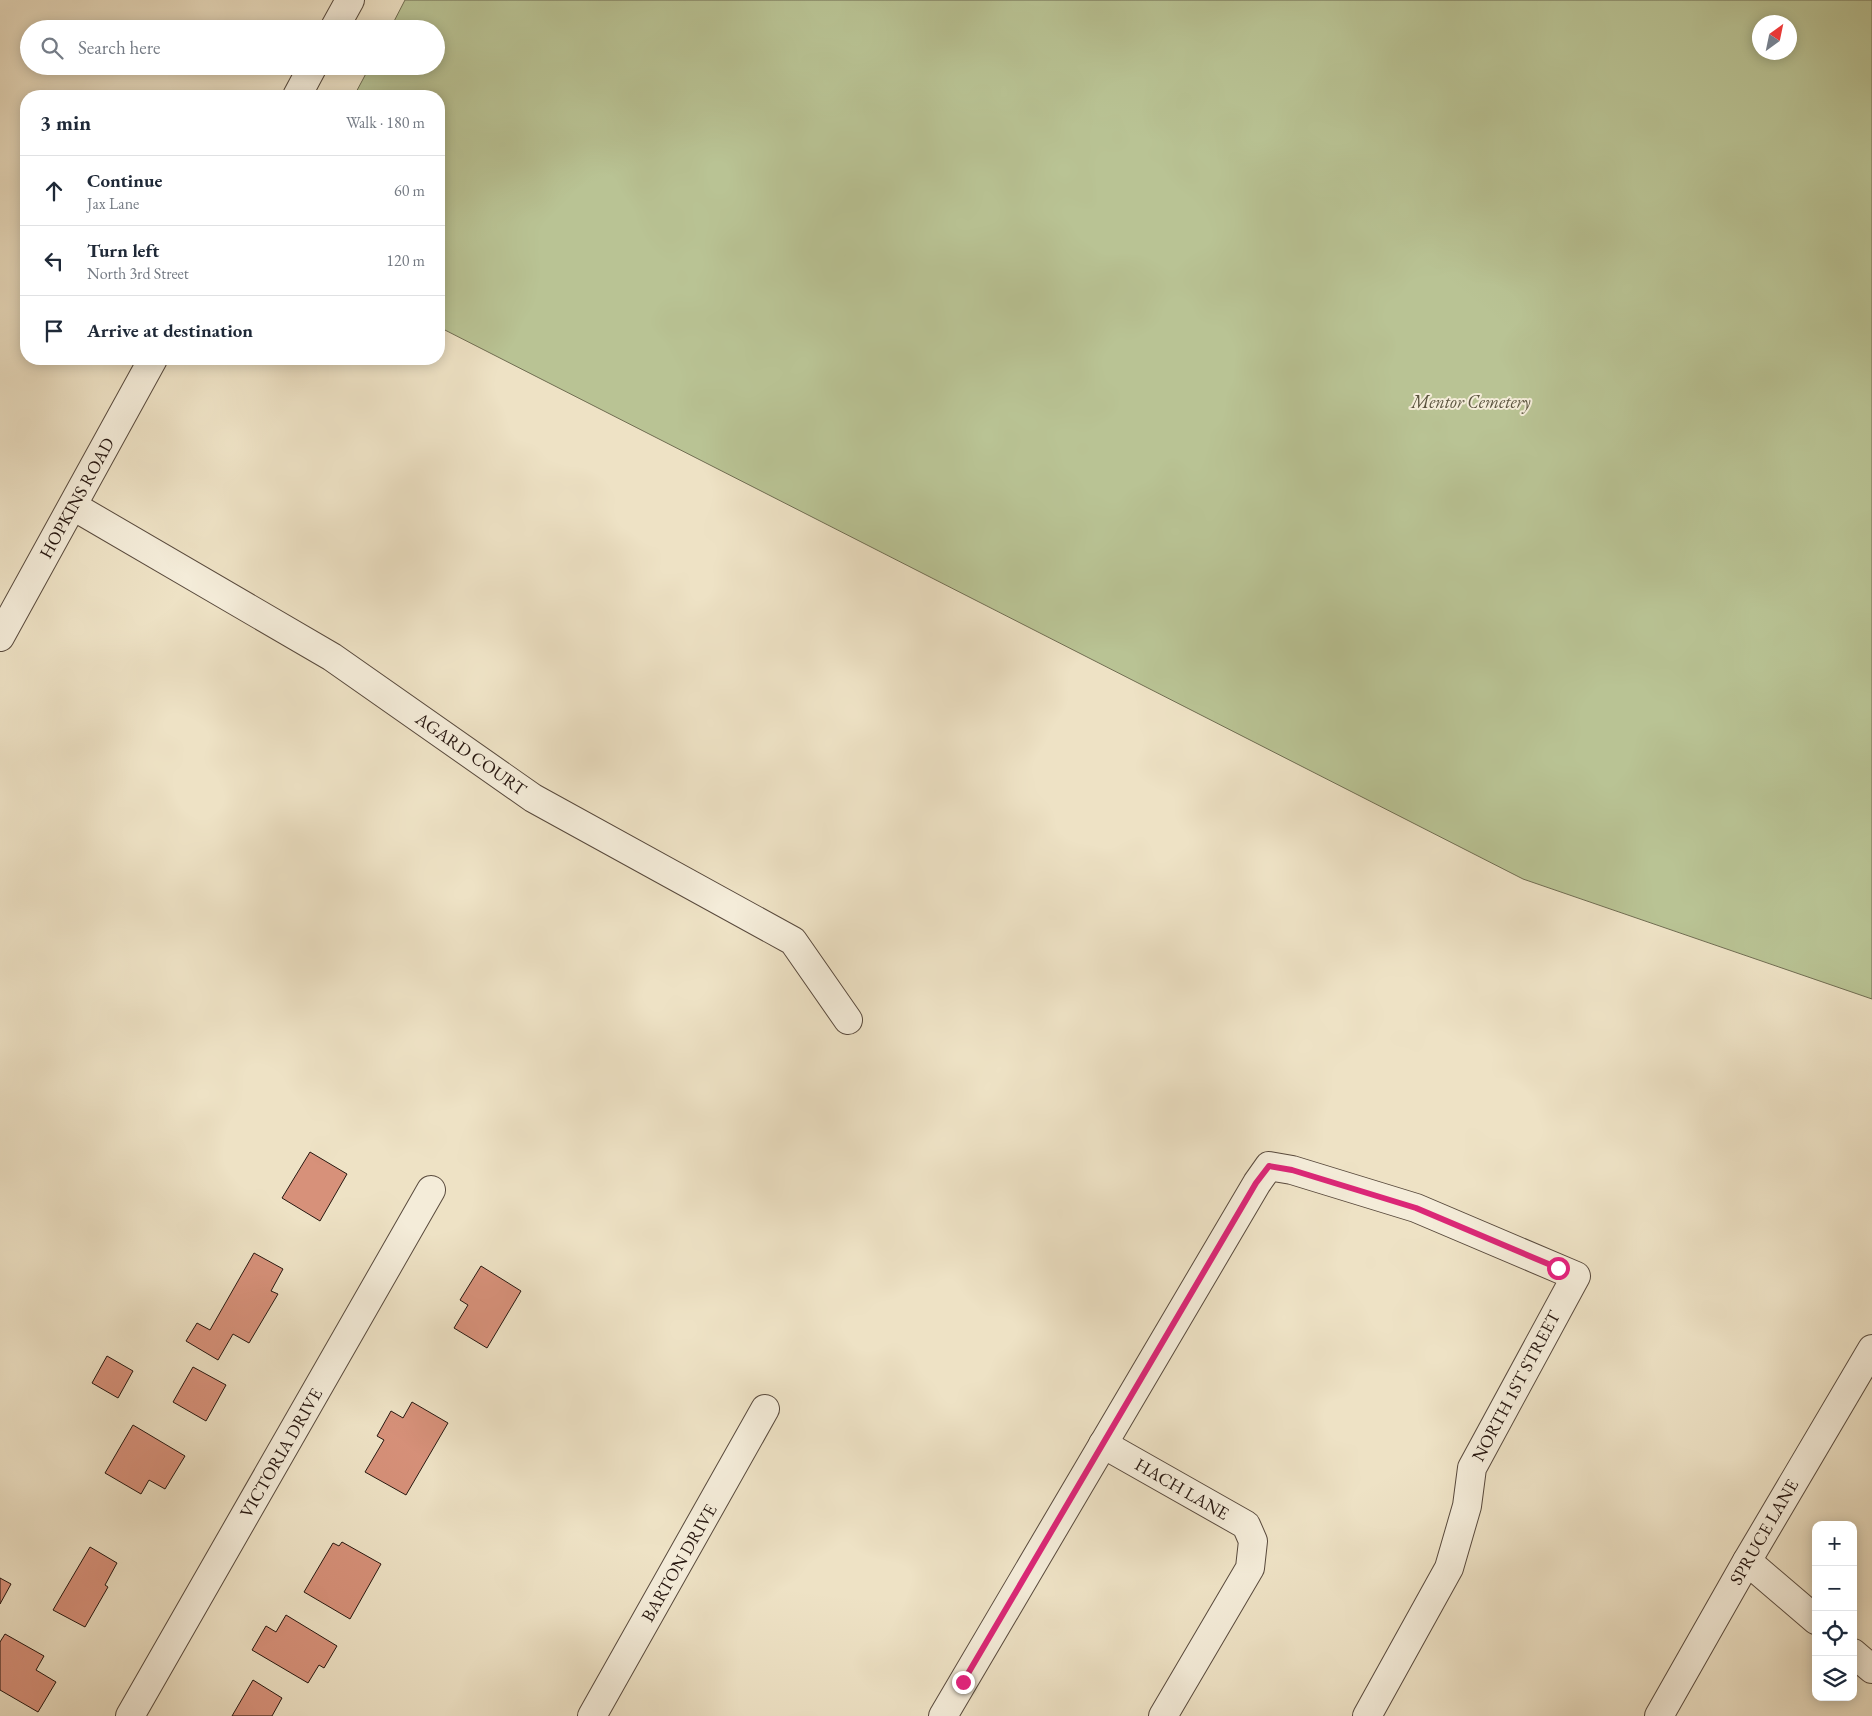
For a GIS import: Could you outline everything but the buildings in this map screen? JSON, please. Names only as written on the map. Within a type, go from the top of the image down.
[{"type":"street","points":[[339,20],[350,0]]},
{"type":"street","points":[[300,90],[308,75]]},
{"type":"street","name":"HOPKINS ROAD","points":[[0,636],[150,365]]},
{"type":"street","name":"AGARD COURT","points":[[73,506],[332,657],[533,798],[793,941],[848,1020]]},
{"type":"street","name":"NORTH 1ST STREET","points":[[1103,1444],[1269,1166],[1292,1170],[1416,1208],[1576,1276],[1472,1468],[1467,1506],[1449,1568],[1367,1716]]},
{"type":"street","name":"VICTORIA DRIVE","points":[[130,1716],[431,1190]]},
{"type":"street","name":"SPRUCE LANE","points":[[1659,1716],[1747,1561],[1872,1349]]},
{"type":"street","name":"BARTON DRIVE","points":[[592,1716],[766,1409]]},
{"type":"street","points":[[943,1716],[1103,1444]]},
{"type":"street","name":"HACH LANE","points":[[1103,1444],[1246,1525],[1253,1541],[1250,1568],[1163,1716]]},
{"type":"street","points":[[1747,1561],[1812,1617]]},
{"type":"street","points":[[1857,1656],[1872,1669]]},
{"type":"green space","name":"Mentor Cemetery","points":[[405,0],[1872,0],[1872,999],[1523,879],[445,330],[445,90],[357,90],[365,75],[445,75],[445,20],[395,20]]},
{"type":"route","points":[[963,1682],[1256,1183],[1269,1166],[1292,1170],[1416,1208],[1558,1268]]}]
